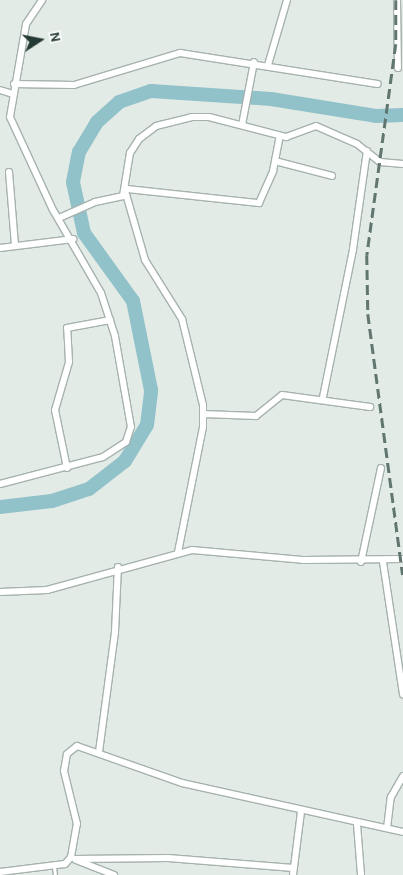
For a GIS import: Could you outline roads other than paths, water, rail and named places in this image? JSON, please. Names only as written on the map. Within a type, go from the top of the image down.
[{"type":"street","points":[[0,484],[67,468],[115,451],[130,435],[110,320],[73,239],[59,218],[12,126],[12,94],[26,24],[42,0]]},
{"type":"street","points":[[268,64],[287,0]]},
{"type":"street","points":[[397,0],[398,68]]},
{"type":"street","points":[[14,84],[74,85],[180,53],[268,64],[378,84]]},
{"type":"street","points":[[242,125],[254,62]]},
{"type":"street","points":[[0,90],[12,94]]},
{"type":"street","points":[[178,552],[204,414],[182,319],[145,260],[126,191],[130,153],[156,126],[201,116],[280,136],[294,136],[316,126],[366,151],[380,162],[403,164]]},
{"type":"street","points":[[59,218],[126,191],[259,203],[275,161],[280,136]]},
{"type":"street","points":[[323,397],[353,249],[366,151]]},
{"type":"street","points":[[275,161],[332,176]]},
{"type":"street","points":[[9,172],[15,245]]},
{"type":"street","points":[[0,248],[73,239]]},
{"type":"street","points":[[67,468],[55,410],[69,362],[67,328],[110,320]]},
{"type":"street","points":[[204,414],[256,416],[282,395],[323,397],[370,407]]},
{"type":"street","points":[[361,562],[381,468]]},
{"type":"street","points":[[0,592],[47,590],[118,567],[178,552],[361,562],[383,562],[403,559]]},
{"type":"street","points":[[383,562],[403,694]]},
{"type":"street","points":[[99,752],[115,632],[118,567]]},
{"type":"street","points":[[73,858],[77,824],[65,761],[74,747],[99,752],[182,783],[301,812],[403,832]]},
{"type":"street","points":[[387,828],[391,797],[403,776]]},
{"type":"street","points":[[0,872],[54,866],[73,858],[168,858],[294,871],[301,812]]},
{"type":"street","points":[[357,824],[360,875]]},
{"type":"street","points":[[73,858],[114,875]]},
{"type":"lane","points":[[54,866],[55,875]]},
{"type":"waterway","points":[[0,507],[52,501],[89,489],[125,461],[147,425],[151,390],[133,301],[84,233],[73,182],[79,152],[97,122],[119,102],[151,91],[271,99],[376,116],[403,115]]},
{"type":"railway","points":[[396,0],[396,44],[367,255],[368,314],[403,575]]}]
